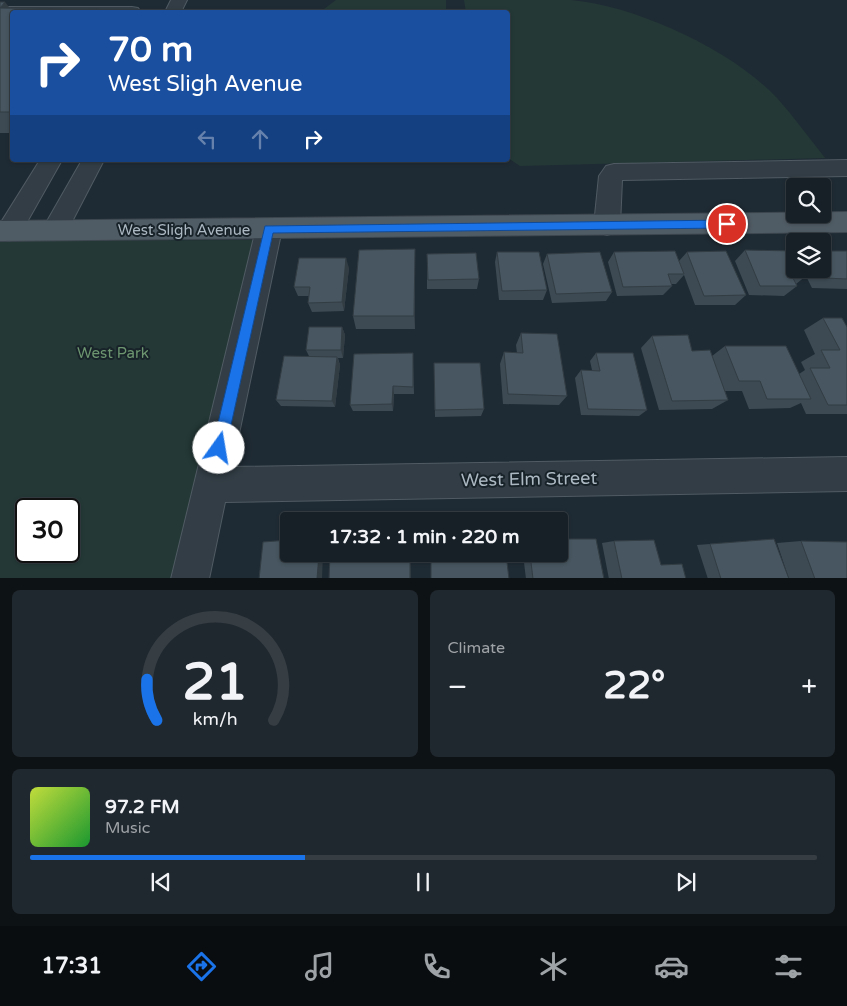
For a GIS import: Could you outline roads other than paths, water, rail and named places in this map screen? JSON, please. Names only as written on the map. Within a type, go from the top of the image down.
[{"type":"main road","name":"West Sligh Avenue","points":[[4,231],[847,222]]},
{"type":"street","points":[[4,231],[50,162]]},
{"type":"street","points":[[55,230],[92,162]]},
{"type":"street","points":[[607,225],[611,176],[614,172],[847,168]]},
{"type":"street","points":[[190,578],[269,229]]},
{"type":"street","name":"West Elm Street","points":[[211,484],[847,474]]},
{"type":"park label","name":"West Park","points":[[113,353]]}]
